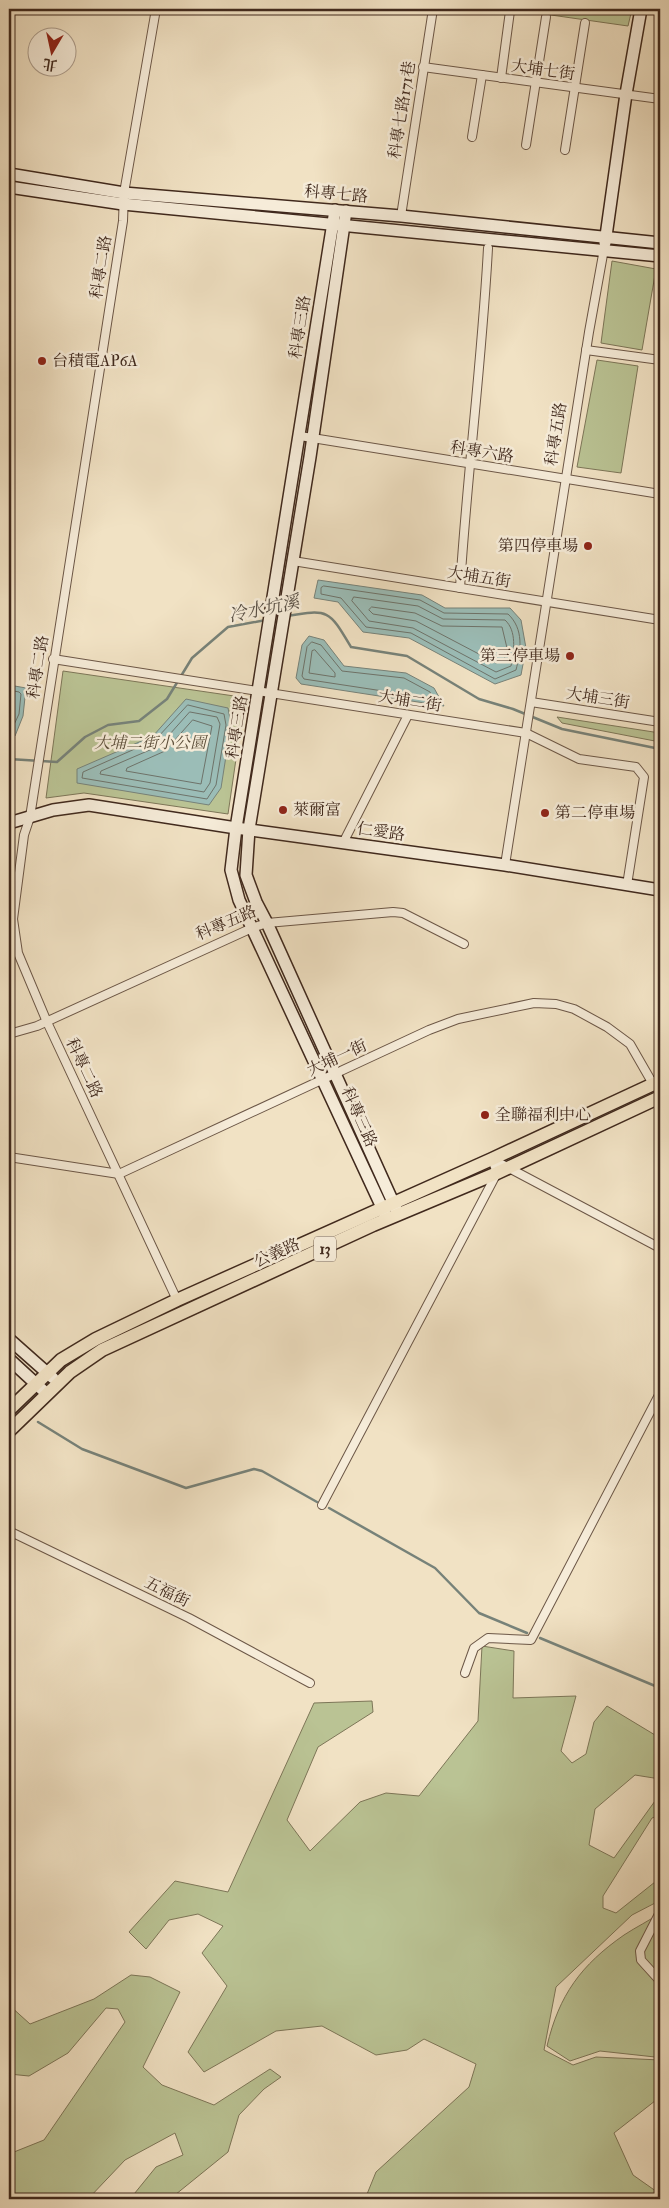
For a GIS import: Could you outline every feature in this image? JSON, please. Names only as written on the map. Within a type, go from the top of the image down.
[{"type":"main road","name":"公義路","points":[[9,1430],[57,1383],[102,1350],[311,1256],[390,1211],[492,1160],[657,1083]]},
{"type":"main road","name":"公義路","points":[[9,1410],[61,1360],[96,1339],[177,1300],[322,1233],[502,1171],[660,1097]]},
{"type":"street","name":"科專二路","points":[[156,9],[124,198],[120,240],[39,748],[30,818],[24,835],[13,919],[18,953],[47,1022],[177,1300]]},
{"type":"street","name":"科專七路171巷","points":[[401,216],[433,9]]},
{"type":"street","name":"科專五路","points":[[505,865],[641,9]]},
{"type":"street","points":[[500,78],[510,12]]},
{"type":"street","points":[[526,145],[546,17]]},
{"type":"street","points":[[565,150],[585,23]]},
{"type":"street","name":"大埔七街","points":[[423,67],[660,99]]},
{"type":"street","points":[[472,137],[482,75]]},
{"type":"street","name":"科專七路","points":[[9,174],[124,198],[333,224],[604,249],[660,256]]},
{"type":"street","name":"科專七路","points":[[9,188],[124,198],[341,210],[660,243]]},
{"type":"street","name":"科專三路","points":[[329,1076],[252,928],[239,900],[231,870],[236,828],[333,224],[341,210]]},
{"type":"street","name":"科專三路","points":[[341,210],[345,225],[272,694],[249,829],[246,875],[329,1076],[390,1211]]},
{"type":"street","points":[[460,588],[488,248]]},
{"type":"street","points":[[586,350],[660,360]]},
{"type":"street","name":"科專六路","points":[[300,436],[660,494]]},
{"type":"street","name":"大埔五街","points":[[293,561],[660,620]]},
{"type":"street","name":"大埔二街","points":[[53,659],[185,681],[526,730],[579,759],[636,767],[644,777],[627,885]]},
{"type":"street","name":"大埔三街","points":[[530,705],[660,722]]},
{"type":"street","points":[[343,843],[408,714]]},
{"type":"street","name":"仁愛路","points":[[9,822],[30,818],[53,810],[89,805],[236,828],[505,865],[660,890]]},
{"type":"street","name":"科專五路","points":[[9,1034],[47,1022],[252,928],[267,923],[393,912],[403,913],[464,944]]},
{"type":"street","name":"大埔一街","points":[[119,1174],[329,1076],[458,1019],[534,1003],[556,1004],[574,1009],[607,1027],[630,1044],[657,1083]]},
{"type":"street","points":[[9,1157],[119,1174]]},
{"type":"street","points":[[492,1160],[502,1171],[660,1248]]},
{"type":"street","points":[[492,1160],[502,1171]]},
{"type":"street","points":[[322,1505],[502,1171]]},
{"type":"street","points":[[311,1256],[322,1233]]},
{"type":"street","points":[[9,1339],[57,1383]]},
{"type":"street","points":[[9,1358],[47,1394]]},
{"type":"street","points":[[464,1673],[474,1648],[488,1638],[531,1640],[660,1392]]},
{"type":"street","name":"五福街","points":[[9,1531],[189,1618],[310,1683]]},
{"type":"street","points":[[660,1912],[640,1951],[641,1960],[660,1981]]},
{"type":"green space","points":[[509,9],[632,9],[628,26]]},
{"type":"green space","points":[[612,261],[656,269],[642,350],[601,343]]},
{"type":"green space","points":[[597,360],[638,366],[621,473],[577,467]]},
{"type":"green space","name":"大埔二街小公園","points":[[63,671],[241,697],[244,704],[228,814],[84,793],[46,798]]},
{"type":"green space","points":[[557,717],[660,733],[660,742],[562,723]]},
{"type":"green space","points":[[482,1646],[514,1651],[513,1698],[576,1696],[561,1751],[572,1763],[586,1754],[594,1722],[607,1706],[660,1738],[660,1779],[635,1775],[595,1809],[589,1845],[614,1858],[660,1794],[660,1815],[652,1818],[603,1896],[603,1908],[616,1913],[660,1878],[660,1897],[657,1902],[632,1915],[556,1987],[544,2050],[573,2065],[596,2057],[660,2060],[660,2097],[614,2133],[633,2175],[660,2194],[660,2199],[365,2199],[376,2172],[469,2087],[476,2064],[424,2039],[407,2050],[376,2055],[322,2026],[276,2031],[204,2072],[188,2052],[227,1986],[202,1953],[223,1926],[198,1914],[169,1920],[146,1949],[129,1932],[175,1881],[228,1892],[314,1703],[372,1701],[373,1712],[318,1747],[287,1820],[310,1851],[360,1802],[386,1793],[419,1796],[478,1721]]},
{"type":"green space","points":[[660,1913],[660,2055],[655,2057],[600,2051],[570,2061],[547,2046],[558,2011],[565,1996],[584,1970],[609,1946]]},
{"type":"green space","points":[[131,1975],[150,1977],[180,1992],[143,2067],[162,2085],[214,2105],[270,2069],[281,2077],[264,2089],[239,2115],[228,2152],[170,2199],[130,2199],[156,2167],[183,2155],[175,2133],[125,2160],[88,2199],[17,2199],[9,2193],[9,2154],[44,2140],[125,2022],[118,2009],[106,2008],[68,2053],[29,2076],[9,2074],[9,2005],[30,2024],[94,1999]]},
{"type":"water","points":[[318,580],[422,595],[445,608],[510,608],[521,620],[526,648],[521,675],[495,684],[409,638],[363,632],[338,602],[314,598]]},
{"type":"water","points":[[309,636],[324,640],[344,666],[406,673],[434,688],[444,706],[301,684],[296,678],[302,645]]},
{"type":"water","points":[[9,685],[26,688],[23,716],[15,736],[9,738]]},
{"type":"water","points":[[186,699],[228,708],[231,724],[221,788],[209,805],[77,783],[77,769],[153,736]]},
{"type":"waterway","name":"冷水坑溪","points":[[287,616],[312,613],[326,615],[338,626],[351,647],[407,656],[479,699],[513,709],[562,729],[660,749]]},
{"type":"waterway","name":"冷水坑溪","points":[[9,759],[57,762],[85,737],[108,725],[139,721],[167,699],[192,658],[228,627],[266,620]]},
{"type":"waterway","points":[[38,1422],[82,1449],[186,1488],[254,1469],[262,1471],[317,1502]]},
{"type":"waterway","points":[[329,1508],[435,1568],[479,1613],[527,1633]]},
{"type":"waterway","points":[[540,1638],[660,1688]]},
{"type":"place","name":"台積電AP6A","points":[[42,361]]},
{"type":"place","name":"第四停車場","points":[[588,546]]},
{"type":"place","name":"第三停車場","points":[[570,656]]},
{"type":"place","name":"萊爾富","points":[[283,810]]},
{"type":"place","name":"第二停車場","points":[[545,813]]},
{"type":"place","name":"全聯福利中心","points":[[485,1115]]}]
